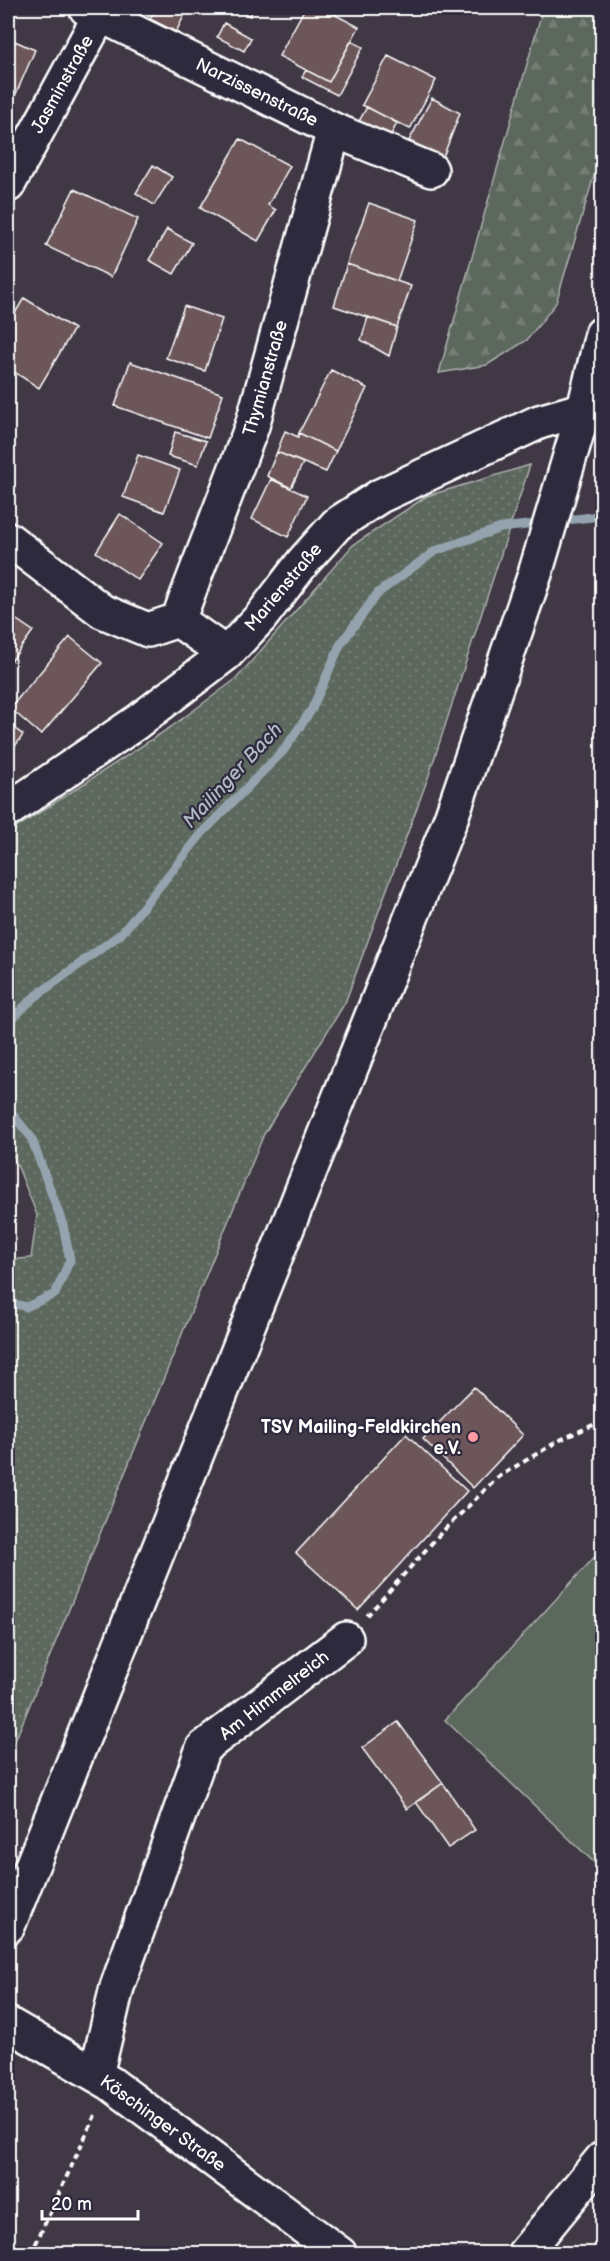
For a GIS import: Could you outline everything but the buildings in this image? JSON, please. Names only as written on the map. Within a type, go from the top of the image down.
[{"type":"street","name":"Narzissenstraße","points":[[93,11],[334,130],[431,170]]},
{"type":"street","name":"Jasminstraße","points":[[8,185],[93,11]]},
{"type":"street","name":"Thymianstraße","points":[[178,620],[252,426],[334,130]]},
{"type":"street","points":[[8,1926],[451,818],[535,574],[566,468],[593,409],[603,334]]},
{"type":"street","name":"Marienstraße","points":[[8,810],[137,723],[226,654],[261,617],[303,562],[337,524],[380,496],[539,422],[593,409]]},
{"type":"street","points":[[8,539],[102,611],[148,630],[178,620],[226,654]]},
{"type":"street","name":"Am Himmelreich","points":[[103,2079],[117,1987],[203,1749],[346,1639]]},
{"type":"street","name":"Köschinger Straße","points":[[8,2024],[103,2079],[340,2253]]},
{"type":"street","points":[[524,2253],[603,2159]]},
{"type":"path","name":"Am Himmelreich","points":[[346,1639],[439,1535],[498,1477],[560,1440],[603,1421]]},
{"type":"path","points":[[31,2253],[103,2079]]},
{"type":"green space","points":[[543,8],[602,8],[602,149],[556,303],[527,340],[487,365],[439,373]]},
{"type":"green space","points":[[530,465],[429,775],[345,1003],[264,1134],[8,1758],[8,1260],[31,1258],[37,1215],[14,1157],[8,1152],[8,833],[171,727],[236,679],[353,545],[427,496]]},
{"type":"green space","points":[[602,1549],[602,1870],[445,1720]]},
{"type":"waterway","name":"Mailinger Bach","points":[[558,521],[592,517],[602,513]]},
{"type":"waterway","name":"Mailinger Bach","points":[[8,1023],[32,999],[122,933],[203,832],[284,750],[312,709],[340,645],[378,593],[435,551],[501,528],[544,523]]},
{"type":"waterway","name":"Mailinger Bach","points":[[8,1109],[31,1137],[63,1225],[70,1260],[55,1294],[26,1307],[8,1302]]},
{"type":"place","name":"TSV Mailing-Feldkirchen e.V.","points":[[473,1437]]}]
